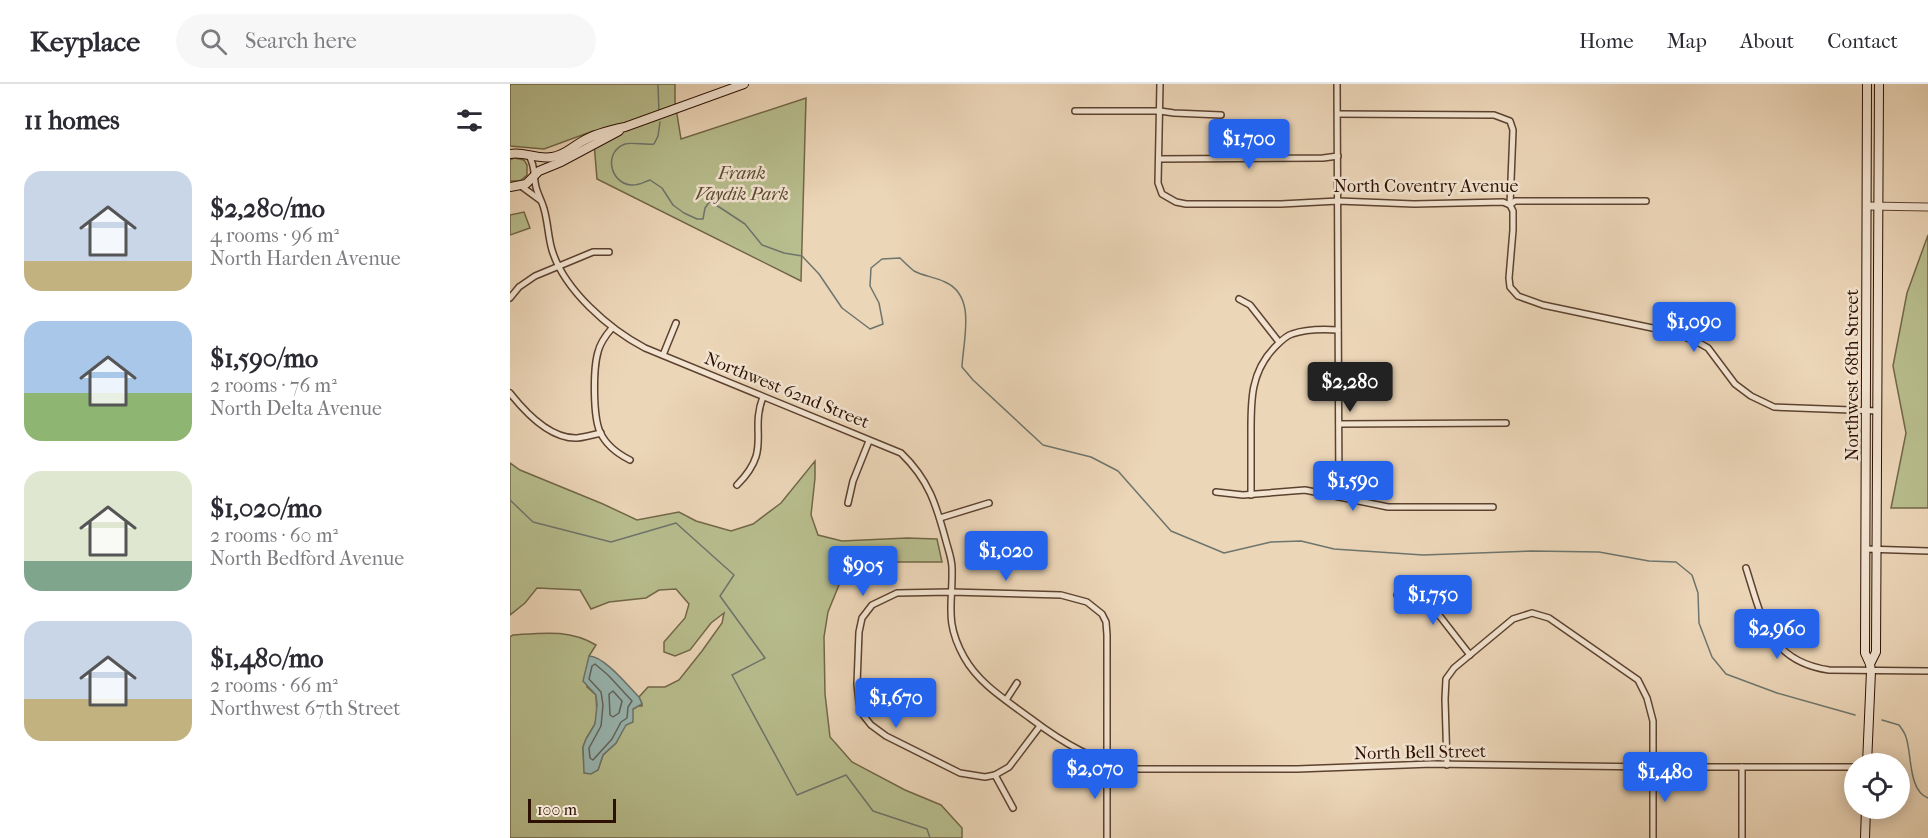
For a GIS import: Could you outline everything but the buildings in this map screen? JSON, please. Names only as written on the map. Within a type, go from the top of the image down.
[{"type":"main road","points":[[510,187],[526,184],[546,167],[561,162],[626,127],[744,84]]},
{"type":"main road","name":"Northwest 68th Street","points":[[1868,84],[1865,653],[1870,667]]},
{"type":"main road","name":"Northwest 68th Street","points":[[1867,753],[1870,667],[1876,652],[1879,84]]},
{"type":"main road","points":[[510,154],[520,153],[551,158],[559,156],[595,135],[626,127]]},
{"type":"main road","points":[[1865,838],[1866,819]]},
{"type":"street","points":[[1160,84],[1159,159],[1338,156]]},
{"type":"street","points":[[1337,84],[1339,496]]},
{"type":"street","points":[[1075,111],[1160,111],[1221,115]]},
{"type":"street","points":[[1338,114],[1494,115],[1510,121],[1513,130],[1510,205],[1513,211],[1513,221],[1509,278],[1513,292],[1518,296],[1543,305],[1676,333],[1708,348],[1735,384],[1751,396],[1774,407],[1878,411]]},
{"type":"street","name":"Northwest 62nd Street","points":[[529,156],[552,250],[559,265],[580,297],[612,328],[633,342],[663,355],[901,453]]},
{"type":"street","name":"North Coventry Avenue","points":[[1159,159],[1158,183],[1162,194],[1170,200],[1186,204],[1281,204],[1338,201],[1413,204],[1503,202],[1510,205],[1515,201],[1646,201]]},
{"type":"street","points":[[521,186],[541,201]]},
{"type":"street","points":[[1868,206],[1928,207]]},
{"type":"street","points":[[510,298],[529,279],[559,265],[593,252],[609,252]]},
{"type":"street","points":[[1239,299],[1250,305],[1279,342]]},
{"type":"street","points":[[663,355],[676,323]]},
{"type":"street","points":[[612,328],[602,342],[598,353],[596,366],[597,423],[607,443],[621,456],[630,460]]},
{"type":"street","points":[[1251,495],[1251,393],[1259,369],[1268,354],[1279,342],[1291,334],[1338,330]]},
{"type":"street","points":[[510,393],[546,428],[562,436],[576,438],[601,433]]},
{"type":"street","points":[[737,485],[748,474],[758,451],[759,413],[763,397]]},
{"type":"street","points":[[1339,424],[1506,423]]},
{"type":"street","points":[[848,503],[853,481],[869,441]]},
{"type":"street","name":"North Bell Street","points":[[901,453],[922,476],[931,492],[940,518],[953,566],[950,618],[963,655],[984,683],[1040,726],[1075,748],[1106,762],[1137,769],[1297,769],[1432,764],[1844,767]]},
{"type":"street","points":[[1216,492],[1251,495],[1305,490],[1388,507],[1493,507]]},
{"type":"street","points":[[940,518],[989,502]]},
{"type":"street","points":[[1866,549],[1928,551]]},
{"type":"street","points":[[1746,568],[1768,632],[1790,656],[1818,669],[1870,667],[1928,671]]},
{"type":"street","points":[[1040,726],[1009,767],[995,775],[985,777],[960,773],[886,736],[871,725],[863,715],[859,703],[857,684],[859,632],[862,618],[872,605],[897,593],[951,592],[1061,595],[1086,602],[1102,614],[1106,622],[1107,838]]},
{"type":"street","points":[[1397,596],[1417,596],[1428,601],[1470,655]]},
{"type":"street","points":[[1447,765],[1446,680],[1454,668],[1513,619],[1532,613],[1549,618],[1638,680],[1647,698],[1651,712],[1653,838]]},
{"type":"street","points":[[1006,700],[1017,683]]},
{"type":"street","points":[[1742,767],[1742,838]]},
{"type":"street","points":[[995,775],[1013,808]]},
{"type":"green space","name":"Frank Vaydik Park","points":[[510,84],[675,84],[675,102],[681,139],[806,98],[801,281],[597,179],[593,131],[544,149],[510,146]]},
{"type":"green space","points":[[514,158],[524,160],[527,165],[527,175],[520,181],[510,181],[510,160]]},
{"type":"green space","points":[[524,212],[530,228],[510,235],[510,215]]},
{"type":"green space","points":[[1928,235],[1928,508],[1891,508],[1906,433],[1893,366],[1907,293]]},
{"type":"green space","points":[[815,461],[811,515],[818,535],[842,541],[937,539],[942,562],[869,562],[841,580],[828,612],[824,637],[825,694],[830,737],[852,762],[905,790],[941,805],[962,828],[962,838],[510,838],[510,637],[535,633],[556,633],[576,636],[596,645],[589,656],[587,687],[596,695],[597,714],[595,724],[583,747],[584,767],[598,770],[603,755],[616,743],[633,709],[642,706],[639,697],[648,687],[665,687],[679,680],[722,623],[724,613],[711,623],[690,650],[675,656],[664,652],[664,642],[685,618],[689,604],[676,589],[659,590],[646,598],[609,602],[591,609],[580,590],[537,588],[525,603],[510,615],[510,463],[520,470],[637,520],[679,512],[696,521],[731,531],[753,524],[781,503]]},
{"type":"water","points":[[589,656],[602,661],[616,672],[639,697],[642,704],[633,709],[633,722],[626,725],[616,743],[603,755],[598,770],[591,774],[584,773],[583,747],[595,724],[597,705],[596,695],[583,681]]},
{"type":"waterway","points":[[658,84],[659,113]]},
{"type":"waterway","points":[[660,122],[654,144],[631,143],[618,148],[612,160],[612,167],[618,179],[634,185],[650,180],[662,188],[673,205],[697,219],[703,219],[705,208],[710,201],[745,224],[762,245],[784,253],[802,256],[819,274],[842,308],[870,329],[883,324],[879,303],[870,286],[871,268],[882,259],[900,258],[914,271],[945,282],[955,289],[965,308],[962,367],[973,380],[1043,445],[1091,457],[1118,471],[1171,531],[1224,553],[1271,542],[1301,541],[1334,549],[1423,555],[1532,551],[1599,552],[1649,561],[1676,562],[1692,575],[1698,593],[1699,623],[1712,657],[1726,674],[1777,693],[1855,715]]},
{"type":"waterway","points":[[510,500],[533,522],[611,542],[676,523],[734,575],[720,596],[765,658],[732,675],[797,795],[846,775],[873,811],[927,829],[930,838]]},
{"type":"waterway","points":[[1882,720],[1899,725],[1904,732],[1914,780],[1917,788],[1928,798]]}]
